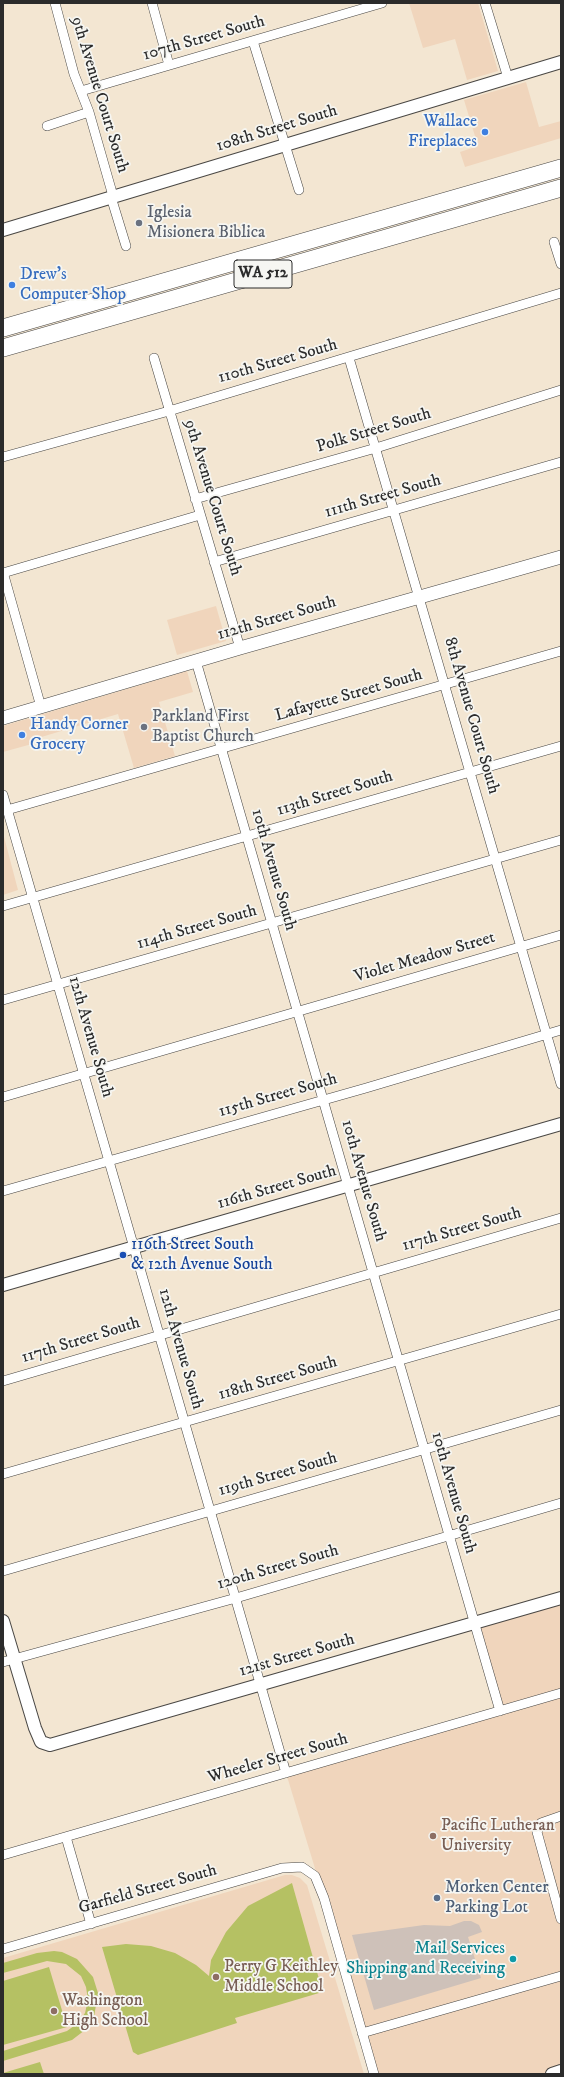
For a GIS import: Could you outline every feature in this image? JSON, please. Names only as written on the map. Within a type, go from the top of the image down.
[{"type":"highway","points":[[516,181],[561,165]]},
{"type":"highway","name":"WA 512","points":[[3,328],[561,168]]},
{"type":"highway","name":"WA 512","points":[[3,348],[561,189]]},
{"type":"main road","name":"112th Street South","points":[[3,718],[240,648],[561,557]]},
{"type":"street","name":"9th Avenue Court South","points":[[55,3],[74,74],[89,112],[126,246]]},
{"type":"street","points":[[152,3],[170,65]]},
{"type":"street","name":"107th Street South","points":[[81,91],[382,3]]},
{"type":"street","points":[[485,3],[508,78]]},
{"type":"street","points":[[253,41],[299,190]]},
{"type":"street","name":"108th Street South","points":[[3,229],[561,62]]},
{"type":"street","points":[[47,126],[89,112]]},
{"type":"street","points":[[554,242],[561,264]]},
{"type":"street","name":"110th Street South","points":[[3,457],[169,411],[561,293]]},
{"type":"street","name":"9th Avenue Court South","points":[[154,358],[240,648]]},
{"type":"street","name":"8th Avenue Court South","points":[[349,358],[395,511],[561,1084]]},
{"type":"street","name":"Polk Street South","points":[[195,499],[376,448],[561,390]]},
{"type":"street","name":"111th Street South","points":[[214,562],[561,462]]},
{"type":"street","points":[[41,707],[3,573],[200,515]]},
{"type":"street","name":"Lafayette Street South","points":[[7,810],[561,651]]},
{"type":"street","name":"10th Avenue South","points":[[196,661],[500,1711]]},
{"type":"street","name":"113th Street South","points":[[3,906],[561,746]]},
{"type":"street","name":"12th Avenue South","points":[[3,795],[286,1773]]},
{"type":"street","name":"114th Street South","points":[[3,1000],[561,840]]},
{"type":"street","name":"Violet Meadow Street","points":[[3,1097],[561,935]]},
{"type":"street","name":"115th Street South","points":[[3,1191],[323,1100],[561,1030]]},
{"type":"street","name":"116th Street South","points":[[3,1286],[561,1124]]},
{"type":"street","name":"117th Street South","points":[[3,1381],[159,1334],[561,1218]]},
{"type":"street","name":"118th Street South","points":[[3,1474],[561,1314]]},
{"type":"street","name":"119th Street South","points":[[3,1571],[561,1410]]},
{"type":"street","name":"120th Street South","points":[[8,1660],[236,1598],[561,1503]]},
{"type":"street","name":"121st Street South","points":[[8,1660],[35,1728],[43,1744],[50,1746],[561,1598]]},
{"type":"street","points":[[3,1621],[8,1660]]},
{"type":"street","name":"Wheeler Street South","points":[[3,1855],[561,1693]]},
{"type":"street","points":[[561,1816],[541,1823],[537,1832],[561,1919]]},
{"type":"street","points":[[66,1837],[91,1924]]},
{"type":"street","name":"Garfield Street South","points":[[3,1949],[282,1868],[302,1867],[315,1876],[319,1883],[362,2033]]},
{"type":"street","points":[[374,2074],[362,2033],[561,1976]]},
{"type":"street","points":[[552,2074],[561,2071]]},
{"type":"shaded area","points":[[409,3],[478,3],[498,71],[467,80],[455,39],[423,48]]},
{"type":"shaded area","points":[[526,82],[539,127],[561,121],[561,138],[465,167],[460,152],[478,146],[464,100]]},
{"type":"shaded area","points":[[216,606],[226,641],[177,655],[167,620]]},
{"type":"shaded area","points":[[187,671],[193,692],[159,702],[175,756],[134,768],[118,714],[38,738],[39,742],[3,752],[3,726]]},
{"type":"shaded area","points":[[3,833],[18,890],[3,895]]},
{"type":"shaded area","name":"Pacific Lutheran University","points":[[561,1598],[561,2074],[374,2074],[324,1898],[286,1773],[500,1711],[475,1623]]},
{"type":"shaded area","name":"Perry G Keithley Middle School","points":[[285,1875],[292,1875],[300,1878],[307,1885],[364,2074],[3,2074],[3,1958]]},
{"type":"shaded area","points":[[464,1921],[471,1921],[479,1925],[482,1932],[468,1937],[481,1978],[374,2010],[352,1935],[424,1925],[450,1926]]},
{"type":"green space","points":[[292,1883],[321,1986],[319,1993],[235,2018],[237,2023],[138,2055],[133,2052],[102,1947],[126,1944],[151,1946],[175,1953],[196,1965],[209,1976],[211,1960],[226,1932],[248,1906]]},
{"type":"green space","points":[[54,1951],[62,1952],[77,1959],[93,1977],[98,1993],[94,2017],[85,2030],[72,2040],[3,2061],[3,2051],[67,2031],[78,2023],[85,2013],[88,2000],[86,1987],[81,1976],[66,1964],[47,1961],[3,1973],[3,1963],[37,1953]]},
{"type":"green space","points":[[49,1967],[67,2027],[3,2045],[3,1981]]},
{"type":"green space","points":[[40,2062],[44,2074],[3,2074],[3,2073]]},
{"type":"place","name":"Wallace Fireplaces","points":[[485,132]]},
{"type":"place","name":"Iglesia Misionera Biblica","points":[[139,223]]},
{"type":"place","name":"Drew's Computer Shop","points":[[12,285]]},
{"type":"place","name":"Parkland First Baptist Church","points":[[144,727]]},
{"type":"place","name":"Handy Corner Grocery","points":[[22,735]]},
{"type":"place","name":"116th Street South & 12th Avenue South","points":[[123,1255]]},
{"type":"place","name":"Pacific Lutheran University","points":[[433,1836]]},
{"type":"place","name":"Morken Center Parking Lot","points":[[437,1898]]},
{"type":"place","name":"Mail Services Shipping and Receiving","points":[[513,1959]]},
{"type":"place","name":"Perry G Keithley Middle School","points":[[216,1977]]},
{"type":"place","name":"Washington High School","points":[[54,2011]]}]
